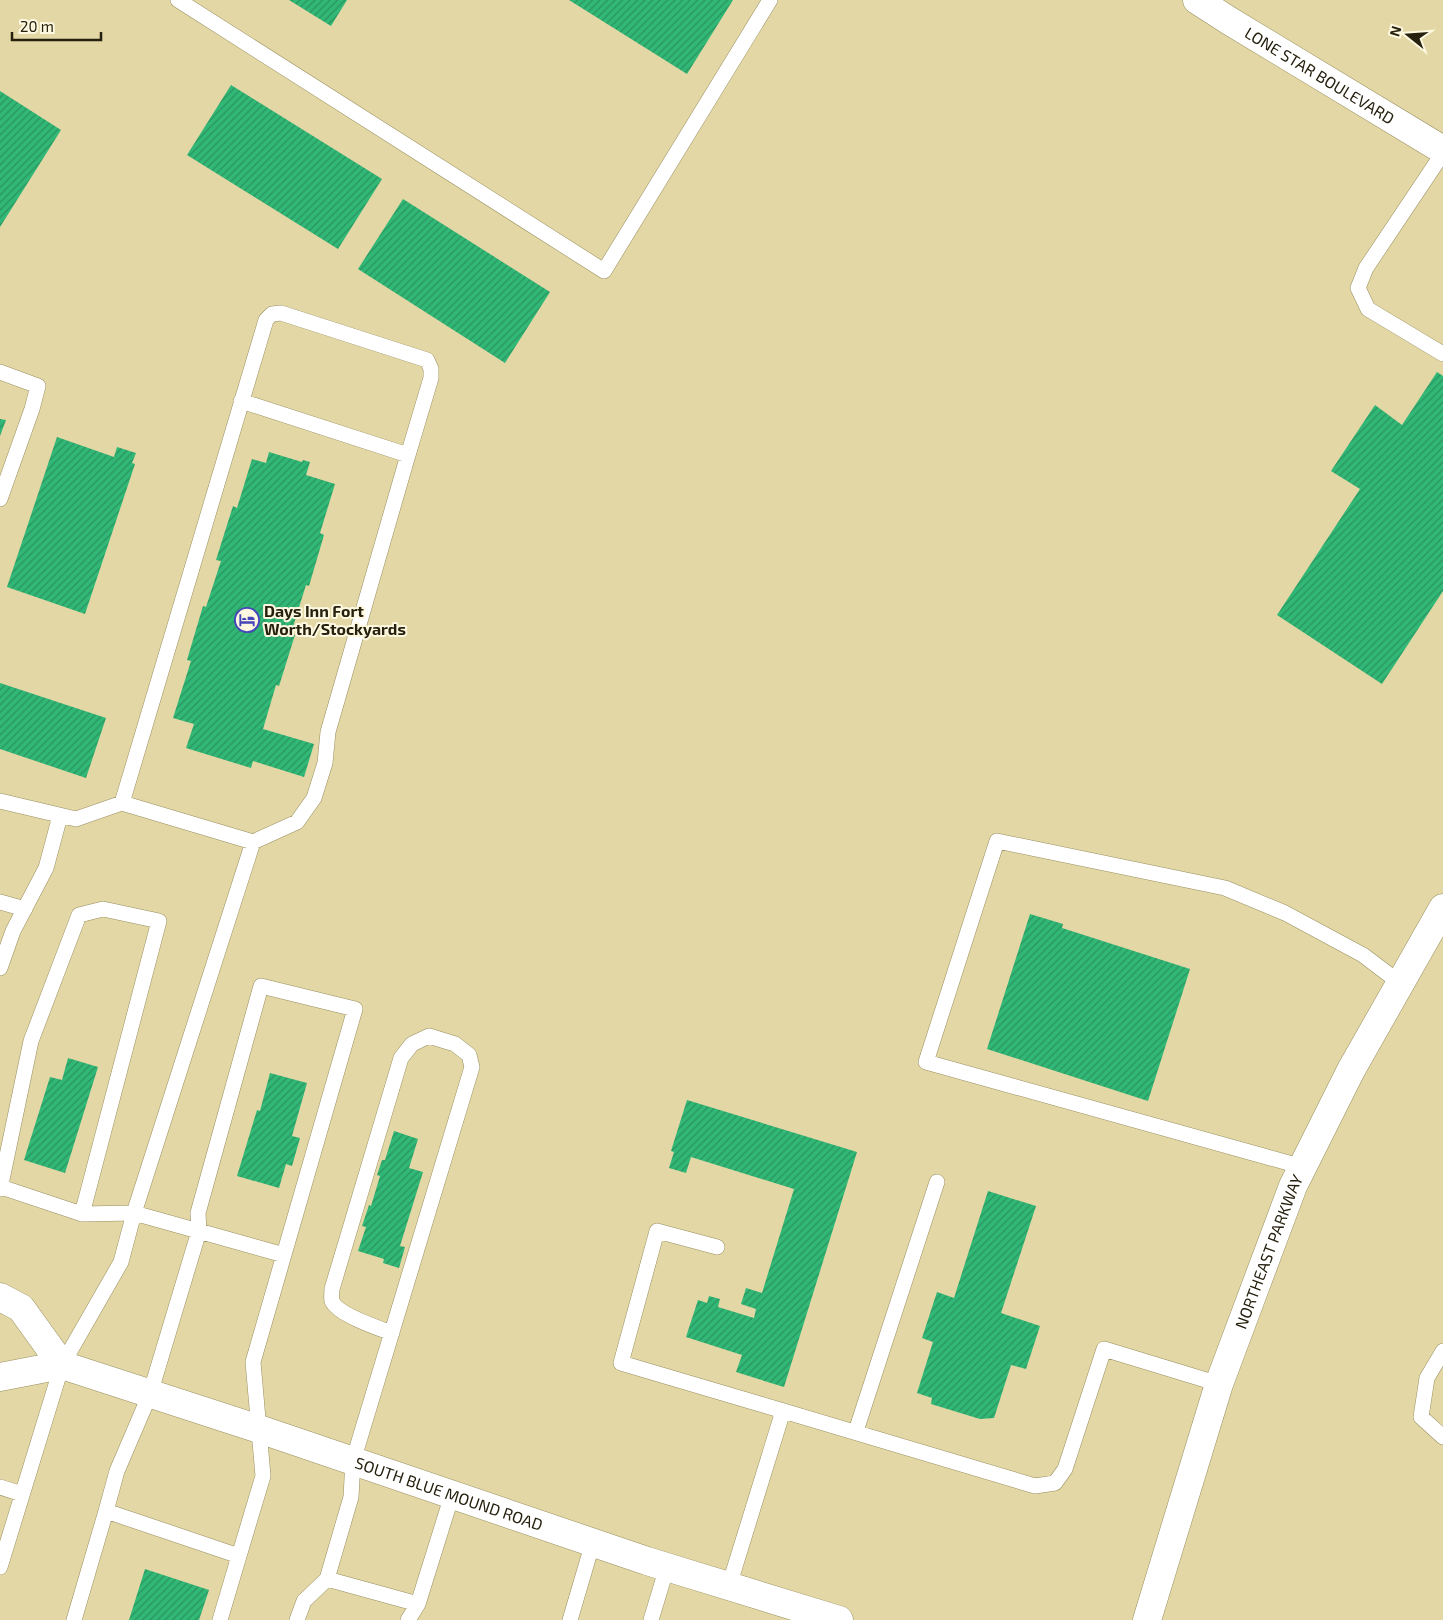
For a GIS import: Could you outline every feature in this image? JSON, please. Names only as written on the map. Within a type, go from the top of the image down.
[{"type":"street","name":"LONE STAR BOULEVARD","points":[[1197,0],[1443,151]]},
{"type":"street","name":"NORTHEAST PARKWAY","points":[[1147,1620],[1219,1384],[1293,1186],[1351,1070],[1443,908]]},
{"type":"street","points":[[0,1297],[21,1308],[62,1365]]},
{"type":"street","name":"SOUTH BLUE MOUND ROAD","points":[[0,1377],[62,1365],[260,1429],[593,1542],[838,1620]]},
{"type":"lane","points":[[178,0],[604,271],[770,0]]},
{"type":"lane","points":[[1443,151],[1366,268],[1358,288],[1368,309],[1443,354]]},
{"type":"lane","points":[[0,800],[76,819],[122,803],[253,842],[297,822],[314,798],[325,763],[328,732],[431,378],[427,360],[281,312],[272,314],[266,320],[122,803]]},
{"type":"lane","points":[[0,372],[38,386],[32,409],[0,500]]},
{"type":"lane","points":[[241,401],[408,455]]},
{"type":"lane","points":[[0,968],[13,931],[46,868],[60,816]]},
{"type":"lane","points":[[1303,1167],[926,1062],[997,841],[1225,888],[1285,913],[1362,955],[1400,983]]},
{"type":"lane","points":[[0,1567],[62,1365],[121,1262],[134,1213],[253,842]]},
{"type":"lane","points":[[0,902],[25,909]]},
{"type":"lane","points":[[82,1214],[159,921],[103,909],[79,915],[30,1041],[0,1188],[82,1214],[134,1213],[284,1255]]},
{"type":"lane","points":[[74,1620],[117,1471],[150,1394],[199,1231],[198,1214],[260,986],[355,1009],[253,1362],[263,1476],[220,1620]]},
{"type":"lane","points":[[297,1620],[304,1601],[327,1579],[351,1497],[353,1461],[392,1332],[472,1067],[469,1055],[455,1044],[430,1036],[412,1044],[401,1058],[332,1289],[332,1300],[336,1307],[361,1321],[392,1332]]},
{"type":"lane","points":[[856,1431],[937,1182]]},
{"type":"lane","points":[[717,1247],[657,1231],[621,1363],[856,1431],[1035,1486],[1055,1483],[1065,1470],[1104,1349],[1219,1384]]},
{"type":"lane","points":[[1443,1351],[1427,1378],[1421,1417],[1443,1437]]},
{"type":"lane","points":[[729,1586],[783,1411]]},
{"type":"lane","points":[[0,1487],[22,1494]]},
{"type":"lane","points":[[413,1620],[452,1495]]},
{"type":"lane","points":[[106,1511],[239,1556]]},
{"type":"lane","points":[[570,1620],[593,1542]]},
{"type":"lane","points":[[651,1620],[667,1566]]},
{"type":"lane","points":[[327,1579],[418,1604]]},
{"type":"lane","points":[[408,1620],[418,1604]]},
{"type":"building","points":[[289,0],[347,0],[331,26]]},
{"type":"building","points":[[569,0],[733,0],[687,74]]},
{"type":"building","points":[[231,85],[382,179],[338,249],[187,155]]},
{"type":"building","points":[[0,91],[61,130],[0,227]]},
{"type":"building","points":[[403,199],[550,292],[505,363],[358,269]]},
{"type":"building","points":[[1437,372],[1443,376],[1443,591],[1382,684],[1277,615],[1360,489],[1331,471],[1375,405],[1402,425]]},
{"type":"building","points":[[0,419],[6,420],[0,436]]},
{"type":"building","points":[[57,437],[114,457],[117,447],[136,453],[132,463],[135,464],[85,614],[7,587]]},
{"type":"building","name":"Days Inn Fort Worth/Stockyards","points":[[269,452],[302,462],[303,460],[310,462],[306,475],[335,484],[320,533],[324,535],[309,586],[306,585],[291,633],[295,635],[279,686],[276,685],[263,729],[314,744],[304,777],[253,761],[251,768],[186,748],[194,724],[173,718],[191,661],[187,660],[203,606],[206,607],[221,561],[216,560],[233,506],[237,508],[252,459],[266,463]]},
{"type":"building","points":[[0,683],[106,718],[86,778],[0,749]]},
{"type":"building","points":[[1030,914],[1063,924],[1062,928],[1190,969],[1148,1101],[987,1049]]},
{"type":"building","points":[[68,1058],[98,1067],[65,1173],[24,1160],[50,1077],[62,1080]]},
{"type":"building","points":[[270,1073],[307,1083],[292,1136],[300,1138],[292,1166],[286,1164],[279,1188],[237,1176],[257,1110],[260,1111]]},
{"type":"building","points":[[687,1100],[857,1152],[784,1387],[736,1372],[742,1355],[686,1337],[698,1300],[707,1303],[709,1296],[720,1299],[718,1307],[754,1318],[756,1309],[741,1304],[746,1288],[762,1293],[794,1189],[691,1157],[686,1173],[669,1168],[674,1152],[671,1151]]},
{"type":"building","points":[[394,1131],[418,1139],[409,1168],[423,1172],[400,1246],[405,1247],[399,1268],[383,1263],[384,1259],[358,1251],[366,1227],[362,1226],[369,1205],[371,1206],[380,1176],[377,1175],[382,1160],[385,1160]]},
{"type":"building","points":[[988,1191],[1036,1206],[1001,1313],[1040,1326],[1026,1369],[1011,1365],[994,1418],[980,1419],[931,1404],[932,1398],[917,1393],[933,1342],[922,1338],[937,1292],[954,1298]]},
{"type":"building","points":[[145,1569],[209,1590],[199,1620],[129,1620]]},
{"type":"place","name":"Days Inn Fort Worth/Stockyards","points":[[247,620]]}]
